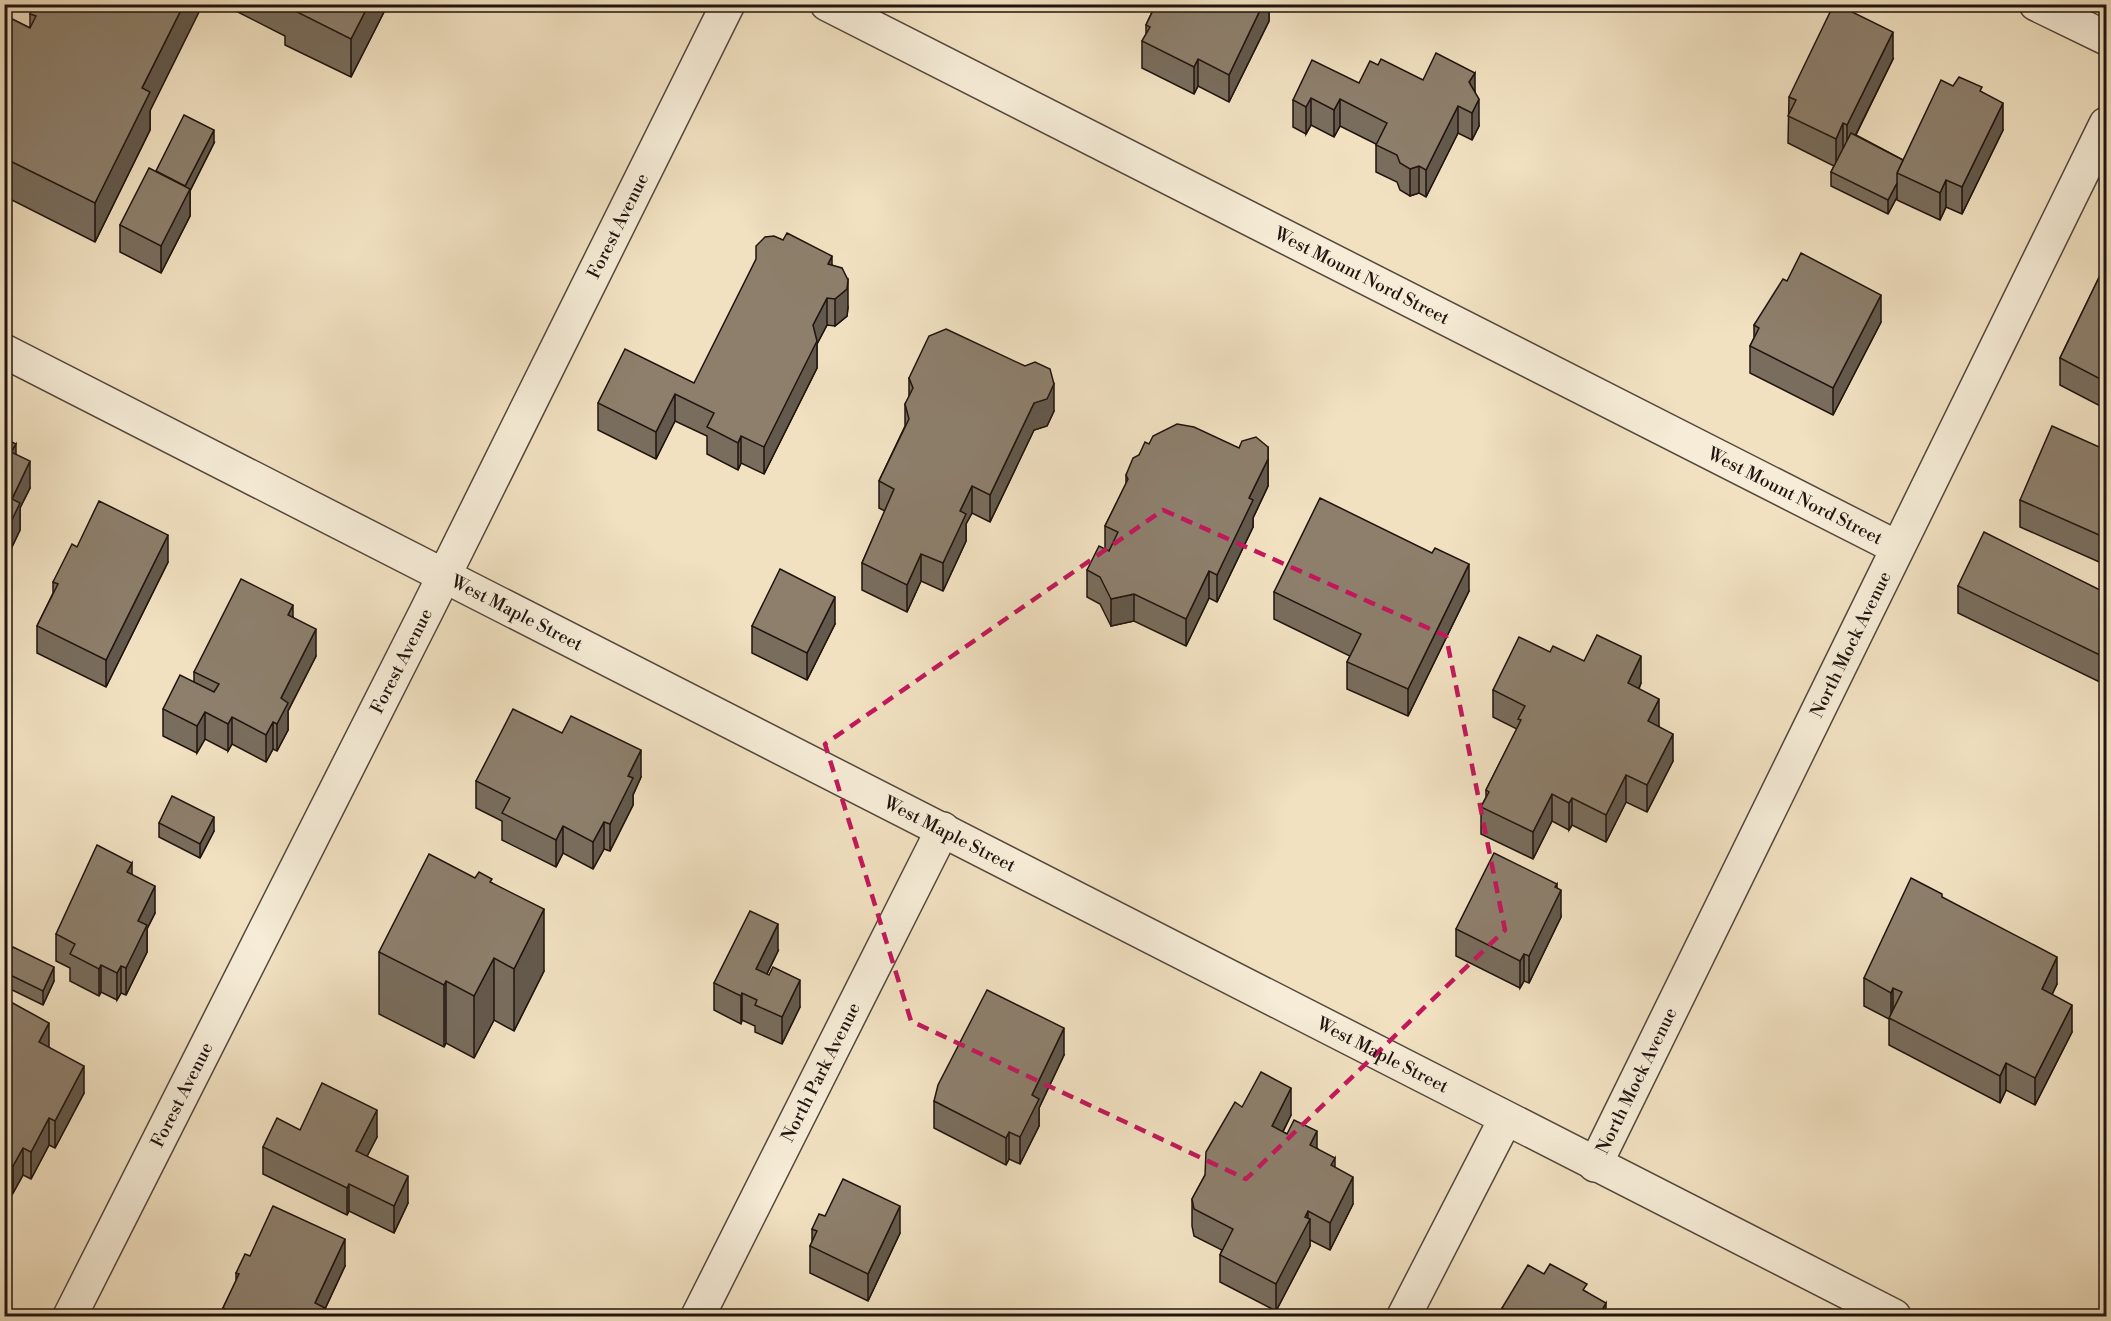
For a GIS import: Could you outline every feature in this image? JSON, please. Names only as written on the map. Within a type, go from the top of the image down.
[{"type":"street","name":"Forest Avenue","points":[[70,1317],[728,4]]},
{"type":"street","name":"West Mount Nord Street","points":[[827,4],[1896,547]]},
{"type":"street","points":[[2036,4],[2106,38]]},
{"type":"street","name":"North Mock Avenue","points":[[1595,1165],[1896,547],[2106,124]]},
{"type":"street","name":"West Maple Street","points":[[4,351],[444,573],[1505,1120],[1894,1317]]},
{"type":"street","name":"North Park Avenue","points":[[698,1317],[942,829]]},
{"type":"street","points":[[1404,1317],[1505,1120]]},
{"type":"highlighted area","points":[[1163,510],[1446,636],[1505,930],[1246,1179],[911,1021],[825,744]]},
{"type":"building","points":[[35,4],[184,4],[142,88],[150,92],[95,203],[4,158],[4,15],[30,28],[36,16],[30,14]]},
{"type":"building","points":[[286,4],[369,4],[351,39],[285,6]]},
{"type":"building","points":[[1156,4],[1263,4],[1229,75],[1198,59],[1194,67],[1142,41],[1150,27],[1146,25]]},
{"type":"building","points":[[1834,4],[1893,32],[1847,125],[1843,123],[1836,139],[1788,116],[1796,100],[1789,97]]},
{"type":"building","points":[[1436,53],[1475,73],[1469,82],[1479,99],[1472,113],[1458,106],[1426,170],[1419,166],[1410,169],[1400,163],[1397,155],[1376,145],[1387,123],[1340,99],[1334,110],[1311,98],[1306,107],[1293,100],[1312,60],[1359,83],[1370,61],[1378,65],[1381,59],[1423,80]]},
{"type":"building","points":[[1959,77],[1982,87],[1980,91],[2003,103],[1962,187],[1946,180],[1940,193],[1897,173],[1941,80],[1953,86]]},
{"type":"building","points":[[184,115],[214,130],[185,186],[156,171]]},
{"type":"building","points":[[1851,133],[1903,160],[1897,173],[1897,183],[1888,200],[1831,172]]},
{"type":"building","points":[[149,168],[190,189],[161,246],[120,225]]},
{"type":"building","points":[[787,233],[832,256],[828,264],[842,268],[848,280],[847,289],[835,299],[827,298],[813,325],[817,341],[764,447],[741,436],[738,443],[707,427],[714,413],[675,394],[656,432],[598,403],[625,349],[694,383],[756,259],[756,246],[765,237],[774,236],[783,240]]},
{"type":"building","points":[[1801,253],[1881,295],[1833,388],[1750,346],[1759,328],[1754,325],[1783,279],[1787,281]]},
{"type":"building","points":[[2106,263],[2106,382],[2060,358]]},
{"type":"building","points":[[946,329],[1025,366],[1035,362],[1050,369],[1054,384],[1047,399],[1034,403],[990,495],[972,486],[960,511],[966,514],[943,563],[921,554],[907,585],[862,563],[894,489],[879,481],[909,419],[905,404],[913,388],[909,378],[929,336]]},
{"type":"building","points":[[1177,424],[1194,427],[1239,448],[1242,441],[1256,437],[1268,447],[1268,459],[1249,498],[1253,500],[1217,575],[1209,571],[1186,619],[1134,594],[1111,599],[1100,577],[1087,570],[1099,546],[1109,551],[1118,532],[1105,526],[1128,479],[1126,475],[1133,458],[1139,455],[1145,442],[1149,444],[1153,436]]},
{"type":"building","points":[[2052,426],[2106,450],[2106,538],[2020,500]]},
{"type":"building","points":[[4,438],[16,444],[11,452],[30,461],[12,499],[20,503],[10,524],[4,521]]},
{"type":"building","points":[[1320,498],[1432,553],[1435,548],[1469,564],[1408,689],[1347,662],[1361,634],[1274,592]]},
{"type":"building","points":[[99,501],[168,535],[106,660],[37,626],[58,584],[53,582],[72,544],[77,547]]},
{"type":"building","points":[[1984,532],[2106,593],[2106,658],[1958,586]]},
{"type":"building","points":[[780,569],[835,597],[807,653],[752,626]]},
{"type":"building","points":[[241,579],[293,605],[288,615],[316,629],[281,698],[288,703],[277,724],[273,722],[266,735],[232,717],[228,724],[205,712],[197,726],[163,709],[180,675],[214,692],[219,684],[194,672]]},
{"type":"building","points":[[1597,635],[1641,656],[1628,683],[1659,699],[1648,721],[1673,734],[1647,785],[1626,775],[1606,815],[1572,798],[1569,803],[1552,794],[1533,832],[1481,807],[1489,792],[1486,790],[1521,720],[1518,719],[1525,706],[1493,690],[1519,637],[1550,652],[1553,646],[1584,661]]},
{"type":"building","points":[[513,709],[562,733],[571,716],[641,750],[628,776],[633,778],[610,824],[604,822],[593,842],[563,826],[556,840],[502,813],[510,798],[476,781]]},
{"type":"building","points":[[172,796],[214,817],[200,844],[159,823]]},
{"type":"building","points":[[97,845],[132,863],[127,872],[155,886],[138,921],[147,925],[126,968],[121,966],[117,973],[101,965],[99,969],[70,954],[75,944],[56,934]]},
{"type":"building","points":[[1494,853],[1557,884],[1555,887],[1561,890],[1529,956],[1524,954],[1520,961],[1456,929]]},
{"type":"building","points":[[429,854],[475,878],[479,872],[492,879],[490,882],[544,909],[514,969],[494,958],[474,996],[446,981],[444,985],[379,952]]},
{"type":"building","points":[[1911,878],[1942,894],[1942,897],[2057,957],[2042,989],[2072,1005],[2035,1078],[2006,1063],[2000,1076],[1889,1018],[1902,992],[1893,988],[1891,993],[1864,978]]},
{"type":"building","points":[[750,911],[778,924],[756,969],[769,975],[773,967],[800,980],[782,1017],[755,1005],[757,1000],[742,993],[741,996],[714,983]]},
{"type":"building","points":[[13,947],[54,967],[43,991],[4,972],[4,965]]},
{"type":"building","points":[[987,990],[1064,1028],[1032,1095],[1039,1099],[1020,1137],[1009,1132],[1006,1138],[934,1101],[938,1085]]},
{"type":"building","points":[[9,1001],[49,1023],[39,1042],[84,1066],[55,1121],[49,1118],[31,1152],[23,1148],[13,1166],[4,1161],[4,1008]]},
{"type":"building","points":[[1261,1072],[1291,1088],[1272,1126],[1287,1134],[1294,1120],[1317,1131],[1310,1145],[1335,1158],[1331,1165],[1353,1177],[1330,1223],[1308,1211],[1305,1217],[1310,1219],[1276,1284],[1220,1255],[1233,1229],[1194,1209],[1192,1199],[1205,1175],[1206,1152],[1235,1102],[1242,1107]]},
{"type":"building","points":[[322,1083],[377,1110],[356,1151],[408,1176],[394,1206],[349,1184],[347,1188],[263,1147],[277,1118],[300,1130]]},
{"type":"building","points":[[843,1179],[900,1206],[868,1274],[810,1246],[817,1231],[812,1229],[819,1214],[825,1216]]},
{"type":"building","points":[[273,1206],[345,1239],[315,1303],[325,1308],[322,1317],[242,1317],[223,1308],[239,1274],[236,1273],[245,1254],[250,1256]]},
{"type":"building","points":[[1550,1264],[1587,1284],[1583,1290],[1606,1303],[1598,1317],[1504,1317],[1507,1311],[1502,1308],[1528,1265],[1544,1274]]}]
